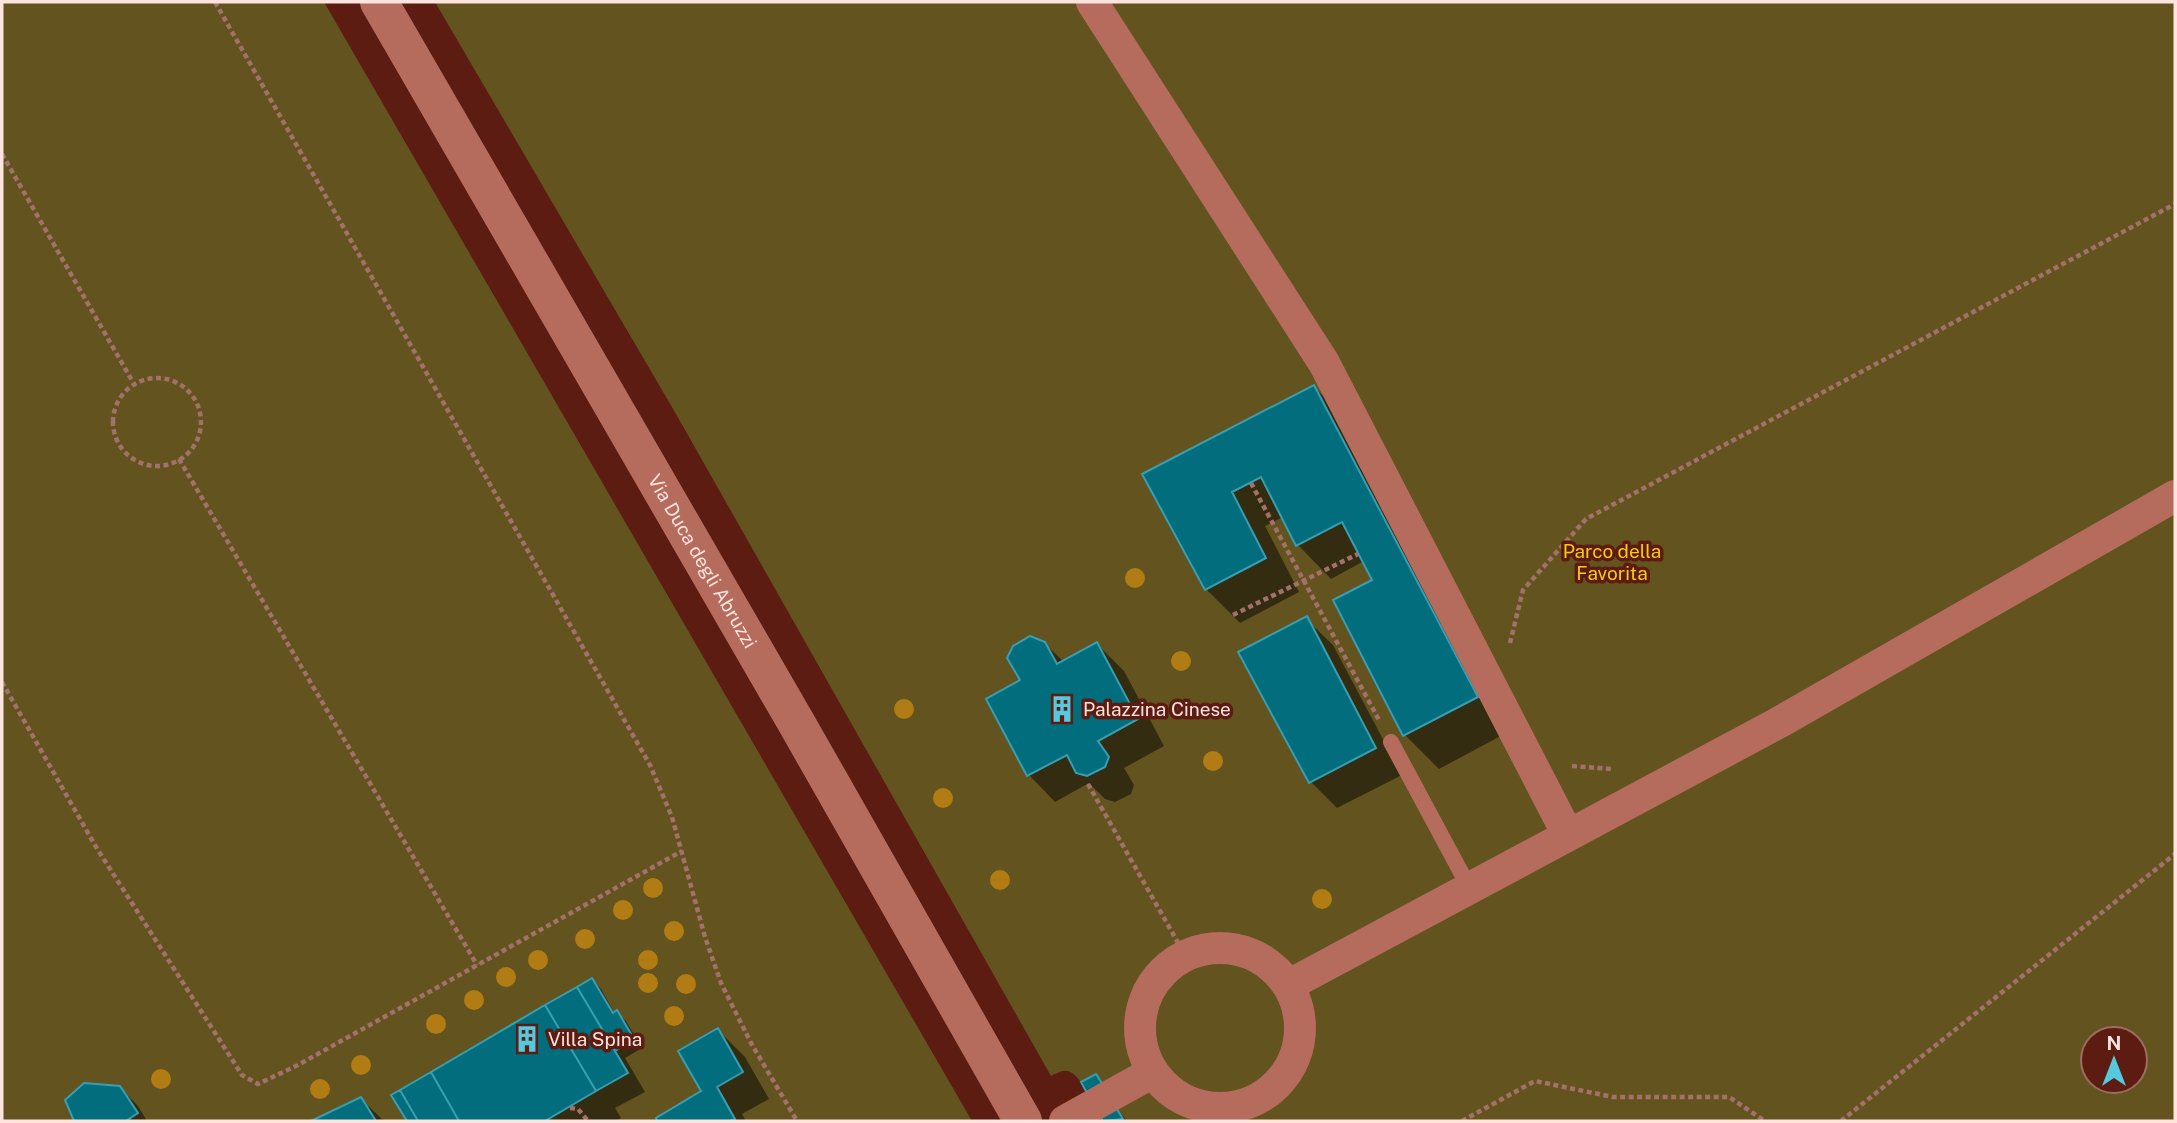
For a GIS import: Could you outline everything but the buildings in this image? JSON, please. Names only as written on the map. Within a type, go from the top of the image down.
[{"type":"street","name":"Via Duca degli Abruzzi","points":[[379,2],[1023,1121]]},
{"type":"street","points":[[1092,2],[1324,363],[1568,835]]},
{"type":"street","points":[[1289,985],[1778,723],[2175,496]]},
{"type":"street","points":[[1208,948],[1231,948],[1254,954],[1274,967],[1289,985],[1300,1010],[1301,1038],[1294,1063],[1261,1111],[1210,1108],[1187,1102],[1168,1089],[1153,1072],[1143,1051],[1139,1029],[1142,1006],[1151,985],[1166,968],[1185,955],[1208,948]]},
{"type":"street","points":[[1065,1121],[1153,1072]]},
{"type":"lane","points":[[1391,742],[1470,889]]},
{"type":"path","points":[[215,2],[650,765],[672,817],[705,937],[721,983],[751,1044],[797,1121]]},
{"type":"path","points":[[2,155],[135,384]]},
{"type":"path","points":[[1509,647],[1523,590],[1586,519],[2175,204]]},
{"type":"path","points":[[163,378],[177,383],[189,392],[197,404],[201,418],[200,433],[194,446],[179,459],[171,464],[158,466],[143,464],[130,457],[121,446],[114,426],[116,405],[124,393],[135,384],[148,379],[163,378]]},
{"type":"path","points":[[179,459],[477,965]]},
{"type":"path","points":[[1251,482],[1391,742]]},
{"type":"path","points":[[1233,615],[1358,554]]},
{"type":"path","points":[[2,682],[103,859],[242,1074],[258,1084],[298,1065],[682,851]]},
{"type":"path","points":[[1569,766],[1616,770]]},
{"type":"path","points":[[1088,784],[1185,955]]},
{"type":"path","points":[[1841,1121],[2175,854]]},
{"type":"path","points":[[1462,1121],[1535,1081],[1613,1097],[1729,1097],[1765,1121]]},
{"type":"path","points":[[570,1108],[578,1110],[588,1121]]},
{"type":"green space","points":[[2,2],[324,2],[972,1121],[2,1121]]},
{"type":"green space","name":"Parco della Favorita","points":[[435,2],[2175,2],[2175,1121],[1103,1121],[1088,1092],[1072,1073],[1063,1071],[1051,1076],[676,414]]},
{"type":"place","name":"Palazzina Cinese","points":[[1062,709]]},
{"type":"place","name":"Villa Spina","points":[[527,1039]]}]
